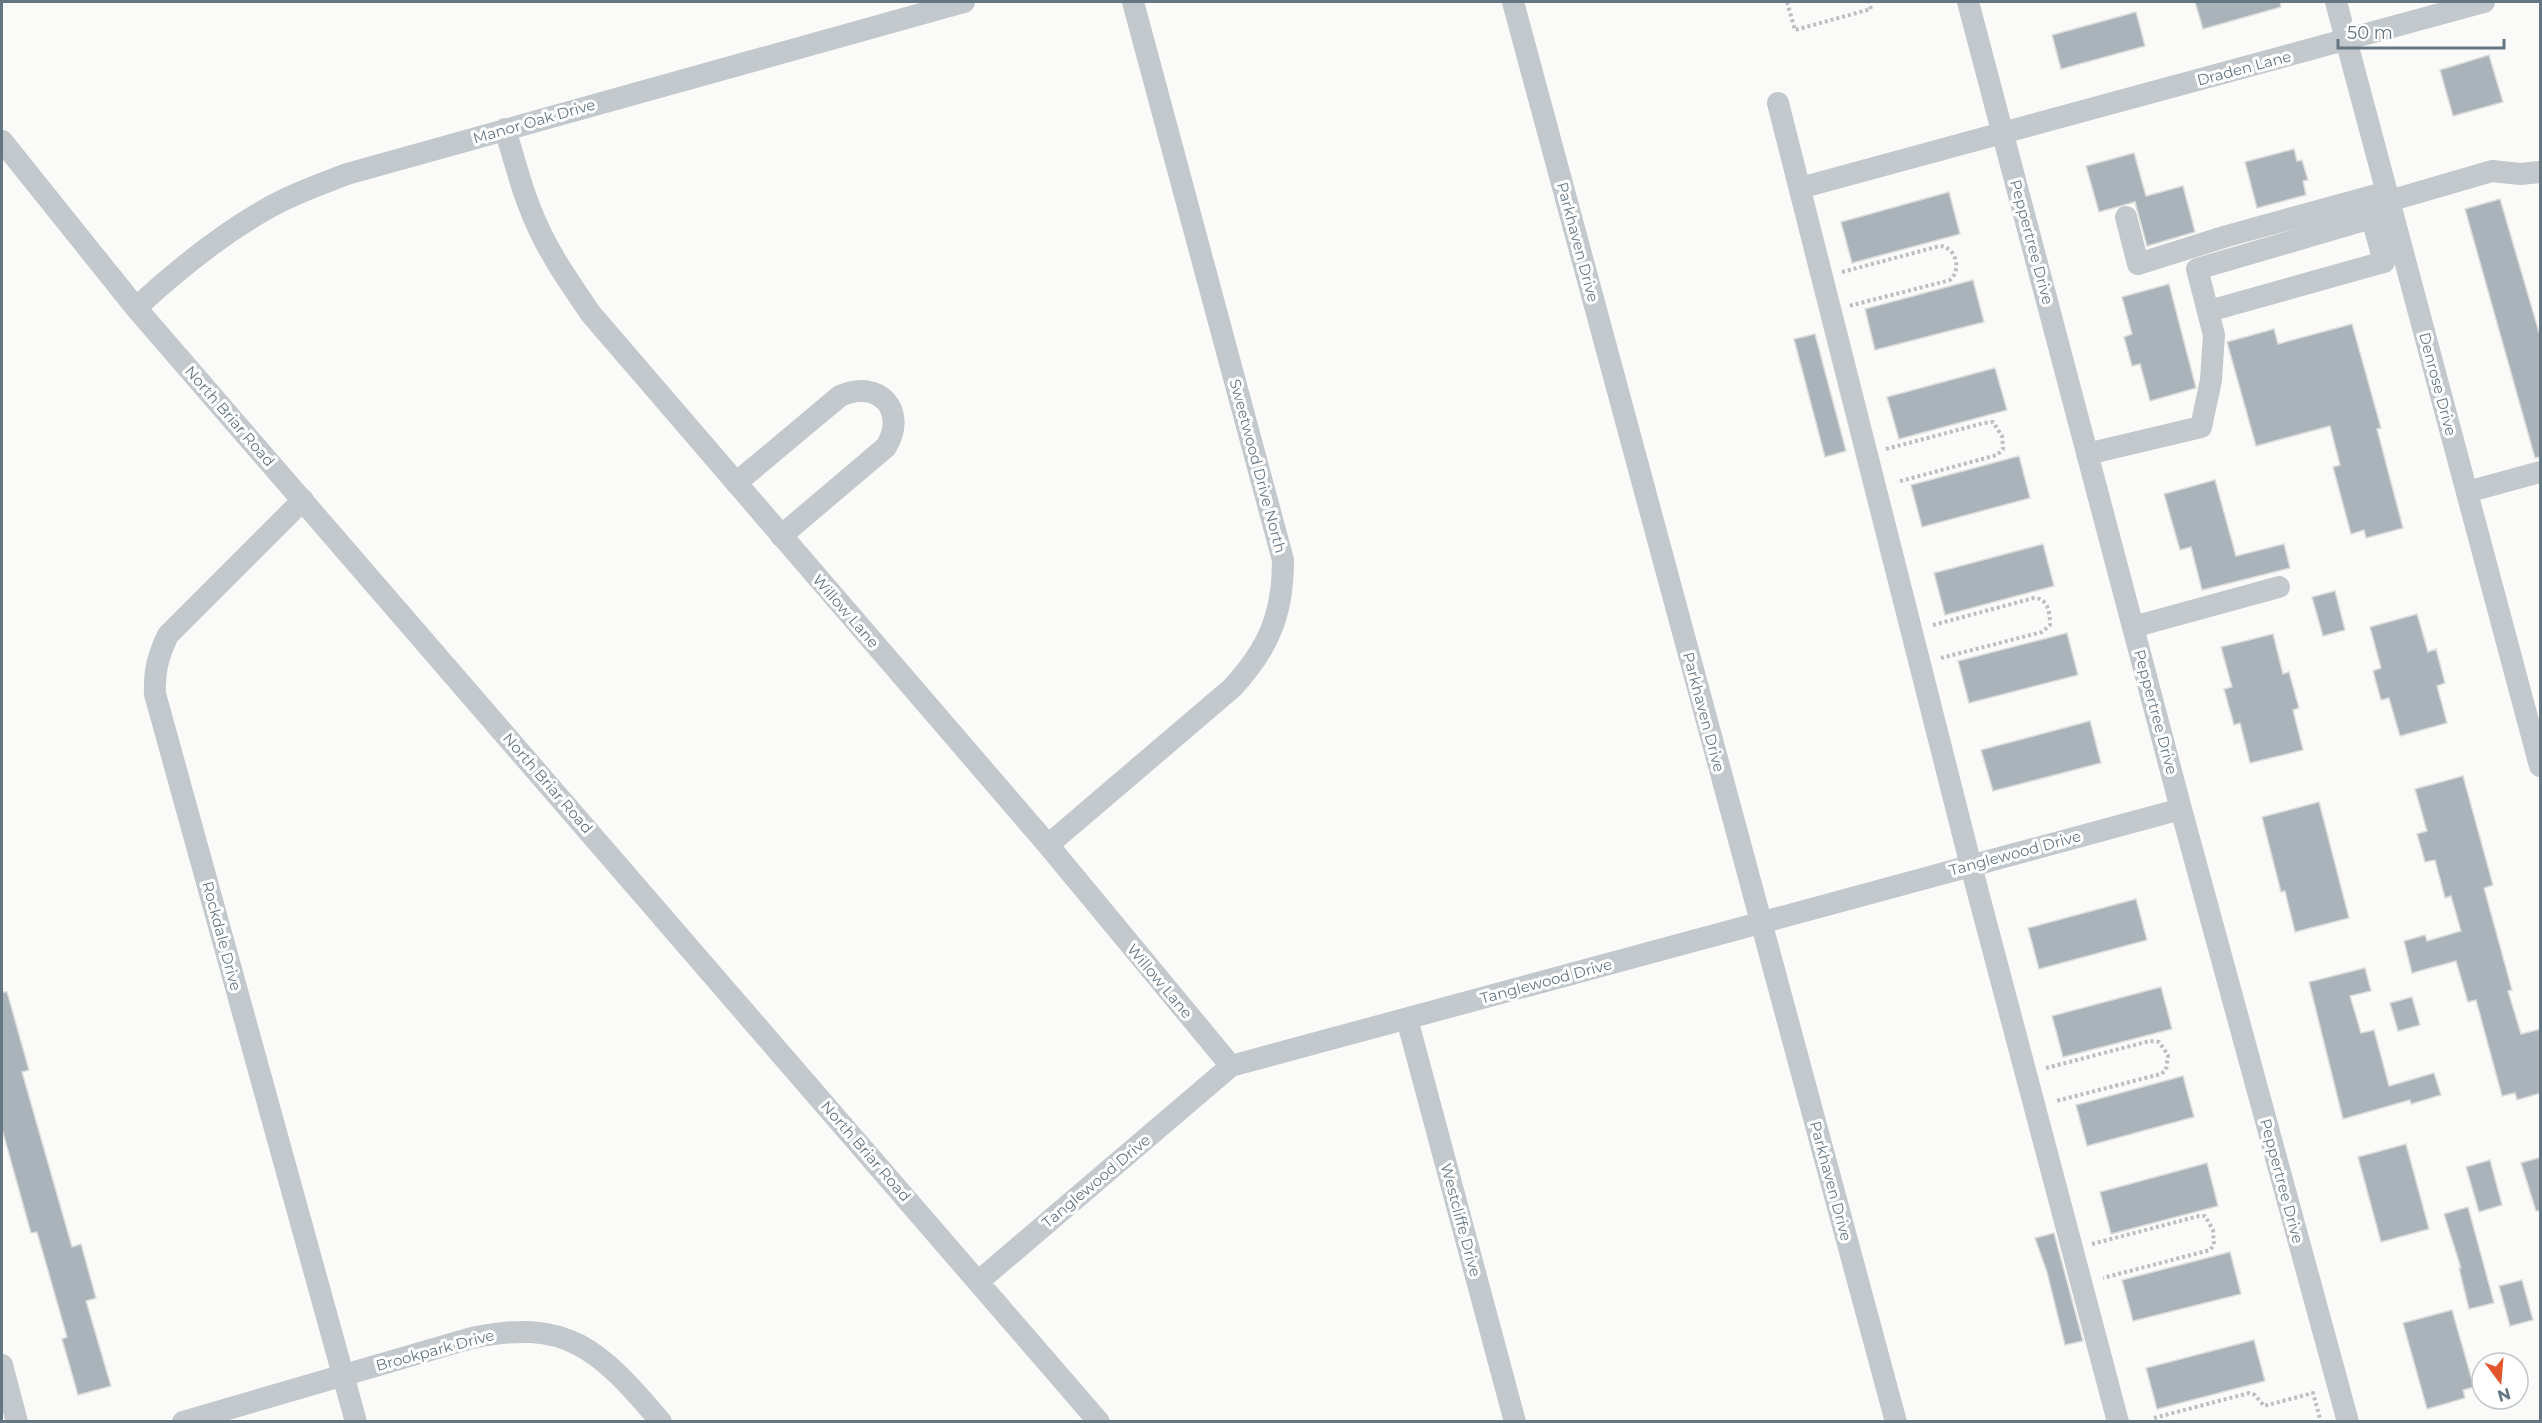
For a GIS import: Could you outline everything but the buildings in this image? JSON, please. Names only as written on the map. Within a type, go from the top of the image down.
[{"type":"street","name":"Manor Oak Drive","points":[[136,308],[175,271],[218,238],[289,198],[347,174],[964,2]]},
{"type":"street","name":"Sweetwood Drive North","points":[[1048,845],[1232,688],[1251,668],[1268,640],[1278,614],[1283,587],[1283,560],[1133,2]]},
{"type":"street","name":"Parkhaven Drive","points":[[1513,2],[1896,1422]]},
{"type":"street","name":"Peppertree Drive","points":[[1968,2],[2181,809],[2348,1422]]},
{"type":"street","name":"Denrose Drive","points":[[2336,2],[2385,206],[2467,492],[2534,713],[2541,766]]},
{"type":"street","name":"Draden Lane","points":[[1800,188],[2484,2]]},
{"type":"street","points":[[1778,103],[1971,866],[2118,1422]]},
{"type":"street","name":"Willow Lane","points":[[506,129],[521,186],[538,226],[558,266],[591,314],[1048,845],[1231,1066]]},
{"type":"street","name":"North Briar Road","points":[[2,141],[136,308],[1100,1422]]},
{"type":"street","points":[[2087,454],[2201,427],[2211,380],[2214,336],[2196,270],[2492,171],[2520,174],[2541,172]]},
{"type":"street","points":[[2126,217],[2138,264],[2227,236],[2385,206]]},
{"type":"street","points":[[2209,311],[2384,262],[2385,206]]},
{"type":"street","points":[[736,483],[840,396],[850,391],[862,390],[882,397],[890,405],[895,427],[886,447],[781,536]]},
{"type":"street","points":[[2467,492],[2541,472]]},
{"type":"street","name":"Rockdale Drive","points":[[303,500],[168,635],[158,656],[154,674],[155,694],[356,1422]]},
{"type":"street","points":[[2133,627],[2278,587]]},
{"type":"street","name":"Tanglewood Drive","points":[[979,1281],[1231,1066],[2181,809]]},
{"type":"street","name":"Westcliffe Drive","points":[[1407,1019],[1515,1422]]},
{"type":"street","name":"Brookpark Drive","points":[[183,1422],[497,1332],[526,1330],[555,1334],[583,1346],[604,1359],[626,1380],[661,1422]]},
{"type":"street","points":[[2,1365],[17,1422]]},
{"type":"path","points":[[1787,2],[1795,30],[1871,9],[1869,2]]},
{"type":"path","points":[[1822,277],[1940,246],[1947,246],[1952,251],[1957,268],[1950,280],[1831,310]]},
{"type":"path","points":[[1867,454],[1984,423],[1993,422],[2002,436],[2003,449],[1997,455],[1876,488]]},
{"type":"path","points":[[1912,631],[2034,598],[2040,598],[2046,603],[2050,618],[2050,625],[2042,632],[1920,664]]},
{"type":"path","points":[[2026,1074],[2150,1041],[2159,1042],[2168,1055],[2166,1070],[2161,1074],[2034,1106]]},
{"type":"path","points":[[2072,1250],[2199,1216],[2205,1216],[2213,1230],[2214,1245],[2210,1250],[2081,1283]]},
{"type":"path","points":[[2154,1418],[2249,1393],[2255,1395],[2264,1406],[2313,1393],[2321,1422]]}]
